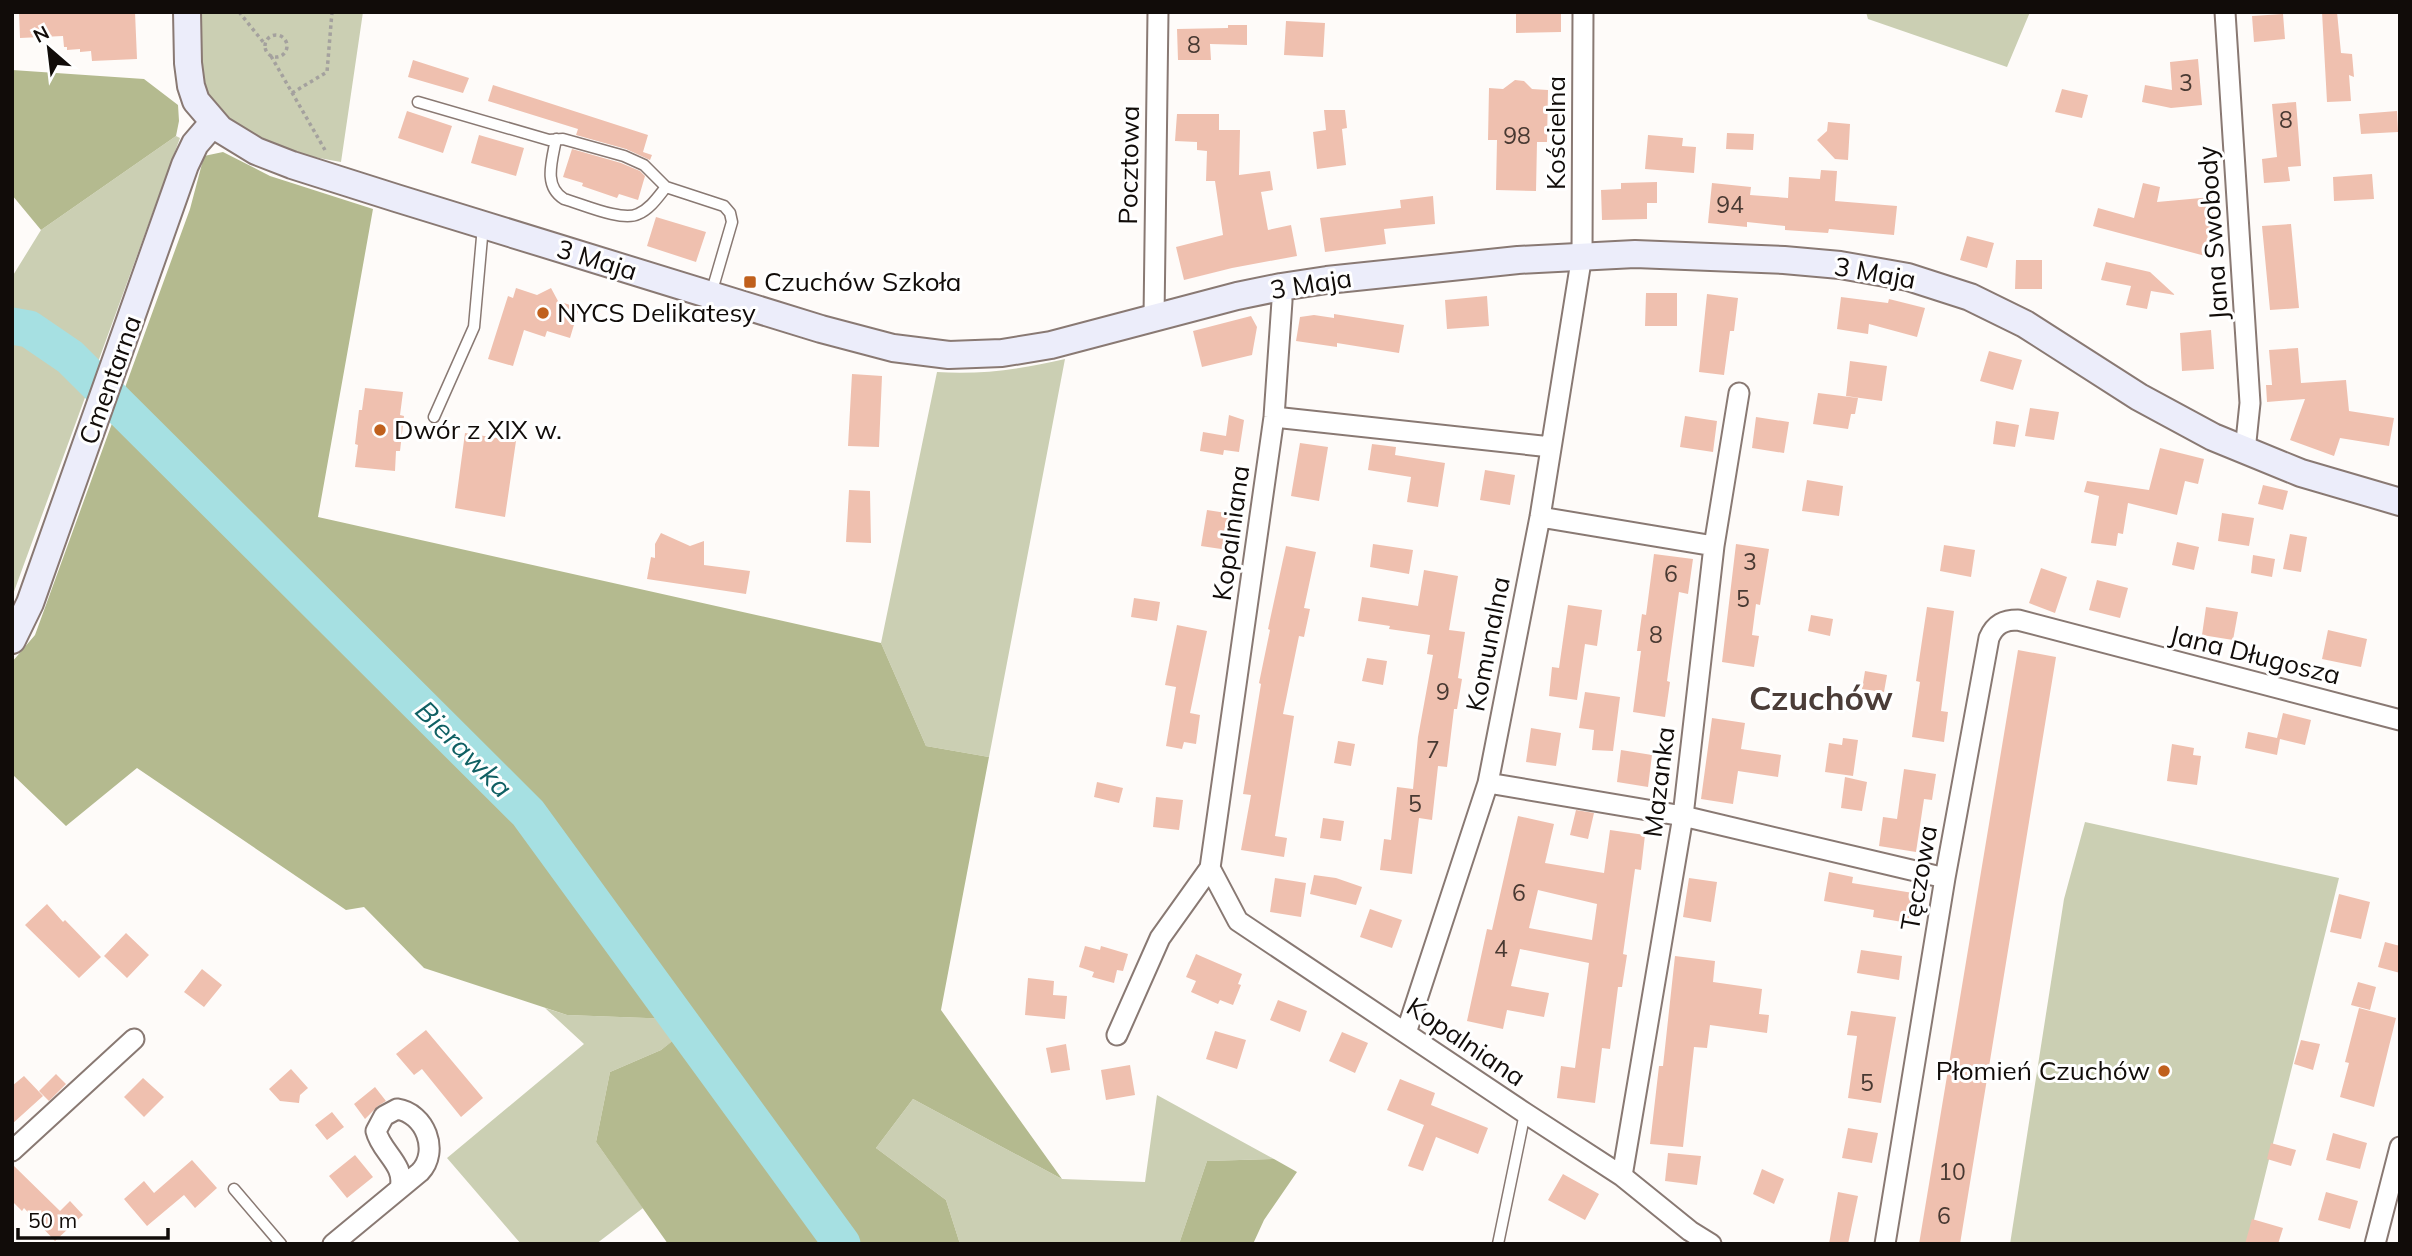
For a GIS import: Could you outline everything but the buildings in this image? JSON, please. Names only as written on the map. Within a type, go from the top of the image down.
[{"type":"main road","points":[[187,12],[191,86],[201,108],[213,123]]},
{"type":"main road","name":"3 Maja","points":[[213,123],[246,147],[292,166],[866,342],[949,355],[976,356],[1026,350],[1281,287],[1357,276],[1582,255],[1660,254],[1796,261],[1876,270],[1923,280],[2005,313],[2157,408],[2245,451],[2332,483],[2400,502]]},
{"type":"main road","name":"Cmentarna","points":[[12,640],[30,603],[190,153],[213,123]]},
{"type":"street","name":"Pocztowa","points":[[1154,318],[1158,12]]},
{"type":"street","name":"Kościelna","points":[[1582,255],[1583,12]]},
{"type":"street","name":"Jana Swobody","points":[[2225,12],[2250,403],[2245,451]]},
{"type":"street","name":"Komunalna","points":[[1406,1033],[1488,783],[1540,517],[1582,255]]},
{"type":"street","name":"Kopalniana","points":[[1117,1035],[1160,938],[1210,868],[1274,417],[1281,287]]},
{"type":"street","name":"Mazanka","points":[[1622,1176],[1683,816],[1714,546],[1739,393]]},
{"type":"street","points":[[1274,417],[1551,447]]},
{"type":"street","points":[[1540,517],[1714,546]]},
{"type":"street","name":"Tęczowa","points":[[1885,1244],[1945,878],[1992,632],[2007,620],[2018,620],[2096,641]]},
{"type":"street","name":"Jana Długosza","points":[[2096,641],[2400,720]]},
{"type":"street","points":[[1488,783],[1683,816],[1945,878]]},
{"type":"street","name":"Kopalniana","points":[[1210,868],[1238,921],[1622,1176],[1688,1237],[1712,1244]]},
{"type":"street","points":[[12,1151],[134,1040]]},
{"type":"street","points":[[2375,1244],[2400,1147]]},
{"type":"street","points":[[333,1244],[400,1188]]},
{"type":"lane","points":[[418,102],[549,140],[564,139],[624,156],[644,165],[666,187],[724,206],[730,212],[732,222],[710,295]]},
{"type":"lane","points":[[556,139],[552,188],[564,199],[626,218],[646,209],[666,187]]},
{"type":"lane","points":[[434,416],[474,327],[483,225]]},
{"type":"lane","points":[[1498,1244],[1525,1114]]},
{"type":"lane","points":[[234,1188],[281,1244]]},
{"type":"path","points":[[292,93],[327,72],[332,12]]},
{"type":"path","points":[[242,13],[264,43],[265,51],[271,56],[326,153]]},
{"type":"path","points":[[264,43],[276,34],[285,39],[285,52],[279,57],[271,56]]},
{"type":"green space","points":[[198,12],[363,12],[341,162],[303,154],[263,141],[228,119],[215,104],[203,78]]},
{"type":"green space","points":[[1866,12],[2030,12],[2007,67],[1868,19]]},
{"type":"green space","points":[[12,70],[144,79],[178,105],[176,136],[41,230],[12,195]]},
{"type":"green space","points":[[176,136],[180,138],[12,597],[12,277],[41,230]]},
{"type":"green space","points":[[223,152],[270,176],[373,209],[318,517],[881,643],[926,746],[989,757],[941,1010],[1062,1179],[913,1099],[876,1148],[946,1200],[960,1244],[668,1244],[596,1142],[610,1072],[661,1050],[699,1020],[567,1015],[424,968],[364,907],[346,910],[137,768],[66,826],[12,774],[12,662],[35,635],[190,209],[204,156]]},
{"type":"green space","points":[[1065,359],[989,757],[926,746],[881,643],[937,372],[1001,370]]},
{"type":"green space","name":"Płomień Czuchów","points":[[2085,822],[2339,878],[2248,1244],[2010,1244],[2064,899]]},
{"type":"green space","points":[[545,1008],[567,1015],[700,1020],[661,1050],[610,1072],[596,1142],[643,1208],[596,1244],[521,1244],[447,1158],[584,1044]]},
{"type":"green space","points":[[1157,1095],[1274,1159],[1207,1161],[1179,1244],[960,1244],[946,1200],[876,1148],[913,1099],[1062,1179],[1145,1182]]},
{"type":"green space","points":[[1274,1159],[1297,1172],[1264,1220],[1253,1244],[1179,1244],[1207,1161]]},
{"type":"waterway","name":"Bierawka","points":[[12,326],[29,329],[70,357],[528,813],[842,1244]]},
{"type":"place","name":"Czuchów Szkoła","points":[[750,282]]},
{"type":"place","name":"NYCS Delikatesy","points":[[543,313]]},
{"type":"place","name":"Dwór z XIX w.","points":[[380,430]]},
{"type":"place","name":"Płomień Czuchów","points":[[2164,1071]]},
{"type":"district","name":"Czuchów","points":[[1821,698]]}]
